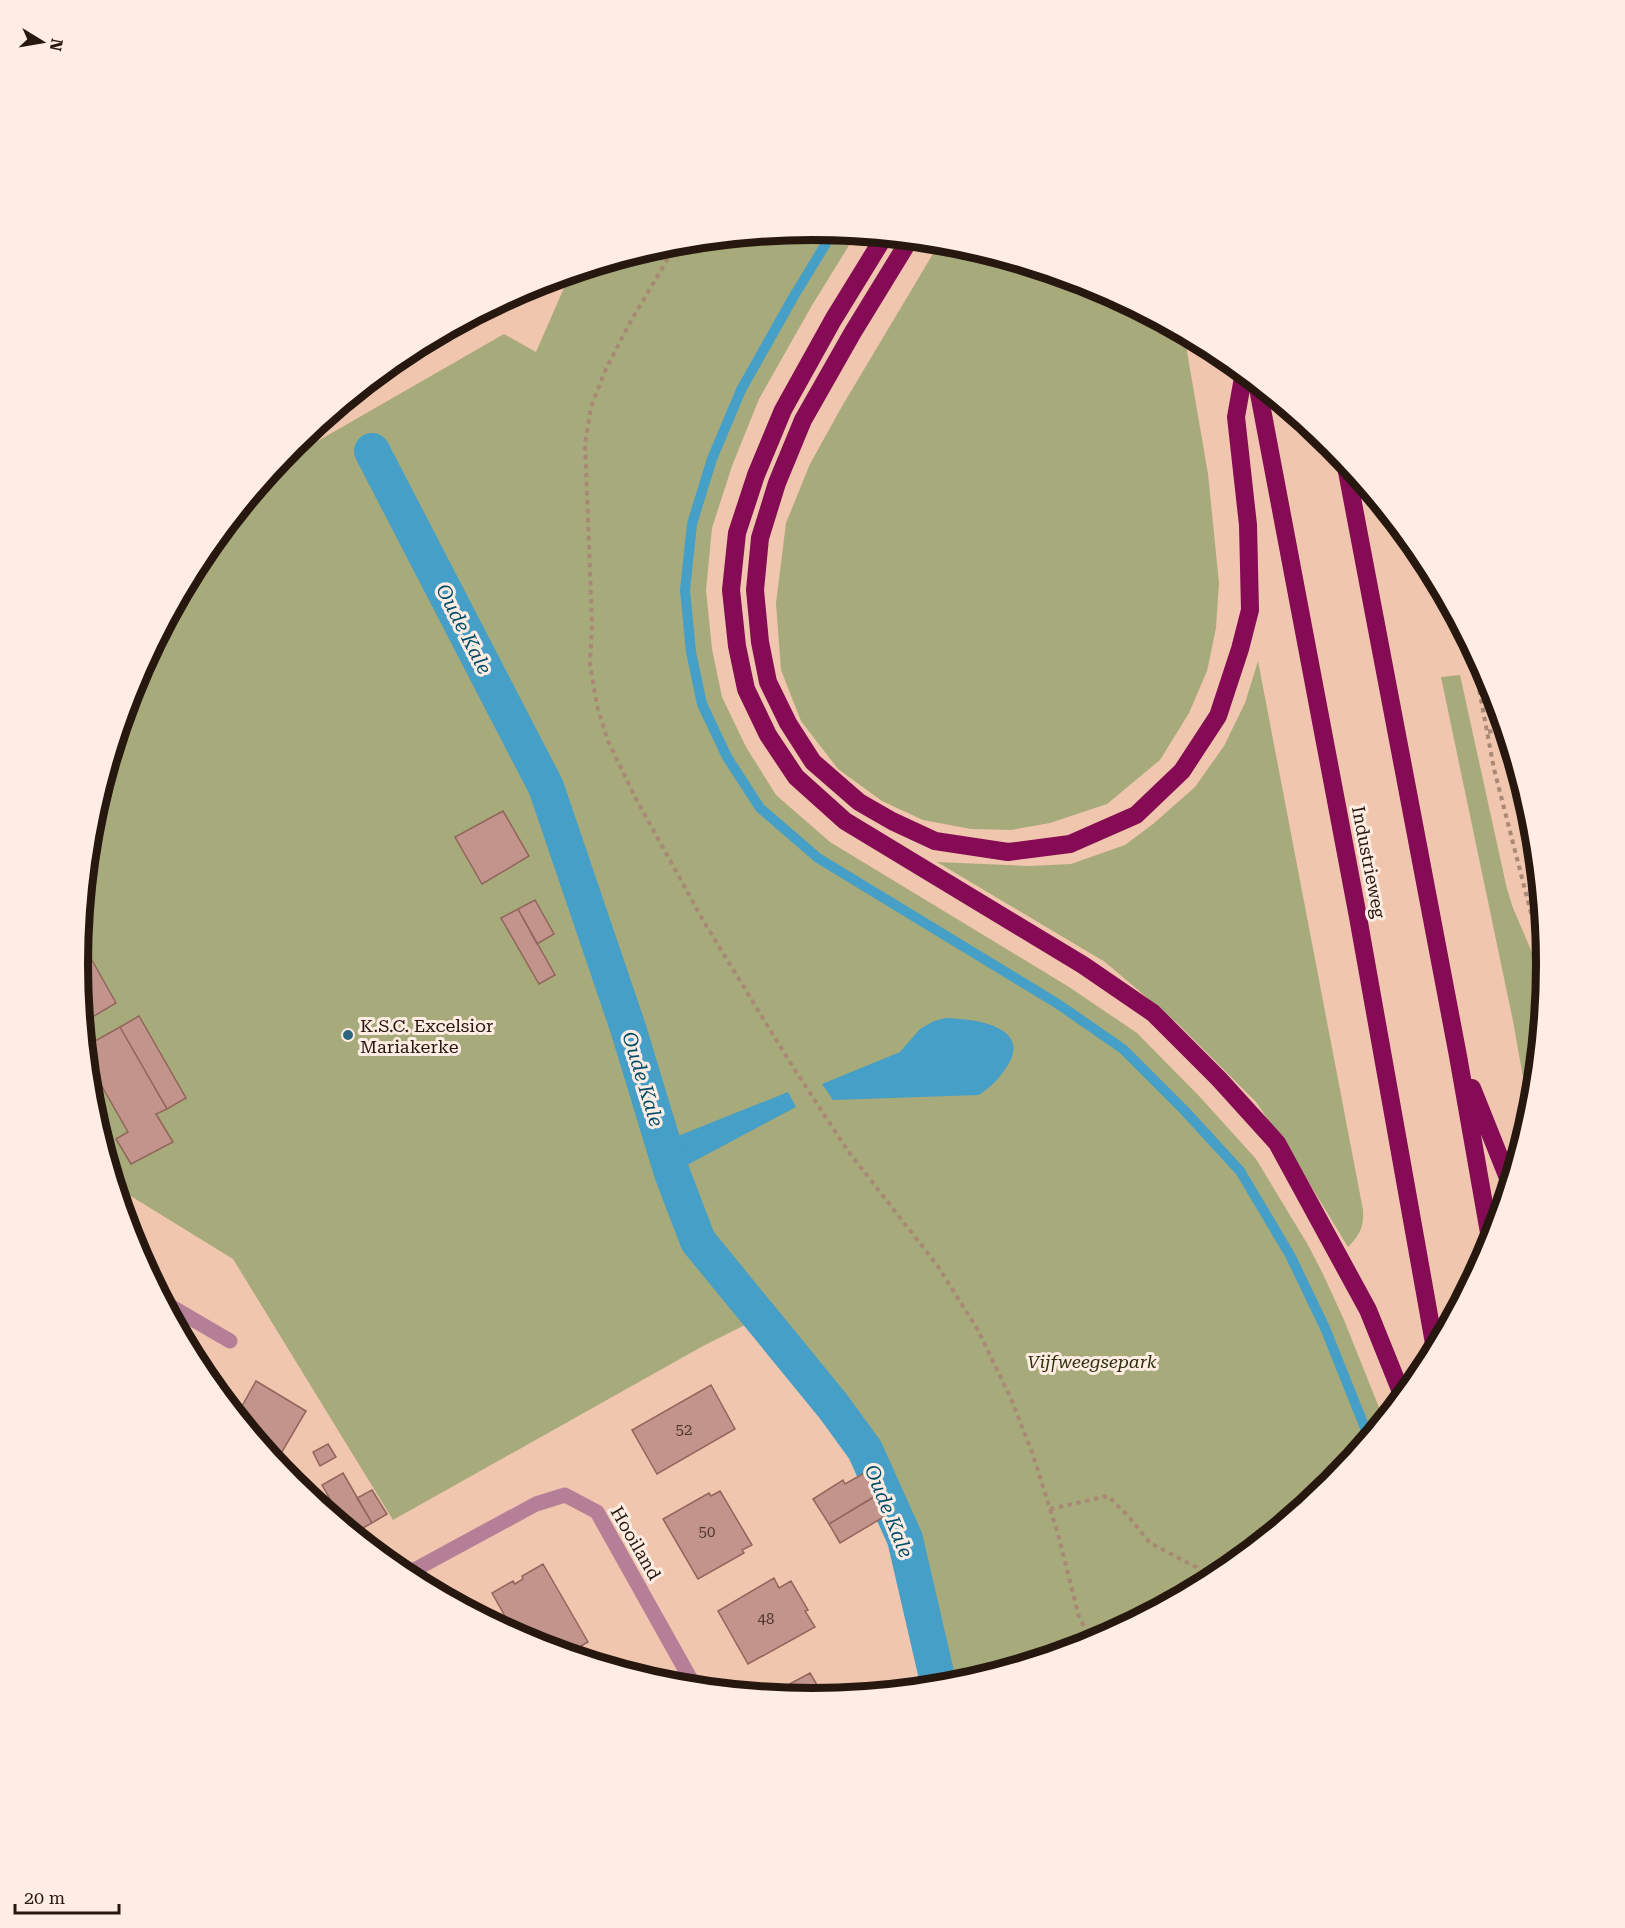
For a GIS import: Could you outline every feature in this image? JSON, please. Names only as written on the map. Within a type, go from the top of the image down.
[{"type":"highway","points":[[881,244],[783,410],[756,475],[737,533],[731,590],[746,689],[768,735],[796,777],[845,821],[1083,965],[1153,1012],[1219,1079],[1277,1143],[1368,1310],[1399,1387]]},
{"type":"highway","points":[[906,246],[853,332],[804,420],[777,483],[760,538],[755,590],[760,642],[768,682],[788,723],[813,762],[859,802],[934,841],[1008,852],[1070,844],[1136,815],[1182,771],[1218,716],[1250,610],[1248,525],[1236,417],[1242,382]]},
{"type":"highway","name":"Industrieweg","points":[[1259,395],[1358,917],[1433,1337]]},
{"type":"highway","points":[[1348,478],[1458,1056],[1488,1224]]},
{"type":"highway","points":[[1458,1056],[1506,1172]]},
{"type":"street","points":[[176,1310],[230,1341]]},
{"type":"street","name":"Hooiland","points":[[415,1569],[536,1504],[565,1495],[597,1512],[689,1677]]},
{"type":"path","points":[[670,254],[628,326],[605,371],[591,407],[585,444],[592,624],[590,664],[597,706],[608,741],[635,796],[704,922],[791,1064],[848,1151],[937,1265],[978,1330],[1012,1401],[1033,1455],[1079,1617],[1088,1634]]},
{"type":"path","points":[[1479,682],[1494,769],[1535,926]]},
{"type":"path","points":[[1488,732],[1498,730]]},
{"type":"path","points":[[1050,1509],[1108,1496],[1150,1543],[1196,1567],[1200,1575]]},
{"type":"green space","name":"Vijfweegsepark","points":[[812,240],[851,242],[759,399],[732,466],[712,528],[706,590],[712,649],[722,697],[746,747],[776,795],[830,842],[1069,987],[1137,1033],[1200,1097],[1256,1159],[1308,1245],[1344,1320],[1381,1412],[1324,1476],[1253,1538],[1215,1566],[1174,1591],[1090,1633],[1045,1650],[1000,1663],[937,1677],[905,1539],[865,1450],[833,1406],[761,1317],[703,1346],[393,1520],[233,1259],[126,1193],[102,1105],[95,1059],[88,964],[90,917],[102,823],[113,777],[127,731],[163,644],[185,602],[238,523],[305,448],[504,334],[536,352],[566,283],[580,278],[671,254],[718,246]]},
{"type":"green space","points":[[935,251],[1000,265],[1045,278],[1133,315],[1186,344],[1208,474],[1219,583],[1216,628],[1207,671],[1189,713],[1160,760],[1107,804],[1050,823],[1011,830],[971,829],[923,820],[882,801],[838,769],[801,721],[781,670],[776,603],[786,523],[810,464]]},
{"type":"green space","points":[[1258,661],[1363,1210],[1360,1230],[1348,1247],[1297,1163],[1256,1102],[1177,1023],[1105,962],[937,862],[1030,866],[1071,864],[1125,845],[1195,787],[1224,746],[1245,703]]},
{"type":"green space","points":[[1460,675],[1507,889],[1536,962],[1535,1011],[1525,1090],[1513,1021],[1441,677]]},
{"type":"water","points":[[946,1018],[970,1020],[996,1027],[1006,1033],[1012,1041],[1013,1052],[1008,1065],[995,1082],[979,1095],[833,1100],[822,1084],[900,1052],[920,1029],[934,1021]]},
{"type":"water","points":[[788,1092],[796,1107],[672,1173],[663,1142]]},
{"type":"building","points":[[503,811],[529,856],[482,884],[455,837]]},
{"type":"building","points":[[535,900],[554,934],[537,944],[518,909]]},
{"type":"building","points":[[518,909],[555,975],[539,984],[501,918]]},
{"type":"building","points":[[88,954],[116,1003],[91,1018]]},
{"type":"building","points":[[139,1016],[186,1098],[167,1109],[120,1027]]},
{"type":"building","points":[[120,1027],[167,1109],[156,1114],[173,1142],[131,1164],[116,1139],[128,1132],[98,1080],[93,1042]]},
{"type":"building","points":[[256,1381],[306,1411],[281,1454],[241,1408]]},
{"type":"building","points":[[711,1385],[735,1429],[657,1474],[632,1430]]},
{"type":"building","points":[[328,1444],[336,1457],[320,1466],[313,1452]]},
{"type":"building","points":[[868,1471],[881,1493],[829,1524],[813,1499],[843,1480],[845,1484]]},
{"type":"building","points":[[343,1473],[372,1523],[361,1529],[327,1501],[330,1499],[322,1485]]},
{"type":"building","points":[[372,1490],[387,1514],[372,1523],[357,1498]]},
{"type":"building","points":[[720,1491],[752,1545],[742,1550],[744,1553],[698,1579],[663,1519],[709,1493],[711,1496]]},
{"type":"building","points":[[875,1496],[887,1515],[840,1543],[829,1524]]},
{"type":"building","points":[[543,1564],[588,1642],[577,1649],[507,1620],[492,1593],[513,1581],[515,1584],[523,1579],[522,1576]]},
{"type":"building","points":[[774,1578],[779,1588],[791,1581],[815,1627],[748,1664],[718,1611]]},
{"type":"building","points":[[810,1673],[819,1688],[812,1688],[784,1687]]},
{"type":"waterway","points":[[828,241],[741,390],[712,459],[692,524],[685,590],[691,652],[702,704],[727,757],[760,808],[818,858],[1058,1004],[1123,1049],[1185,1111],[1240,1171],[1290,1255],[1325,1328],[1366,1430]]},
{"type":"waterway","name":"Oude Kale","points":[[372,451],[546,787],[628,1028],[672,1173],[698,1241],[833,1406],[865,1450],[905,1539],[937,1677]]},
{"type":"place","name":"K.S.C. Excelsior Mariakerke","points":[[348,1035]]}]
